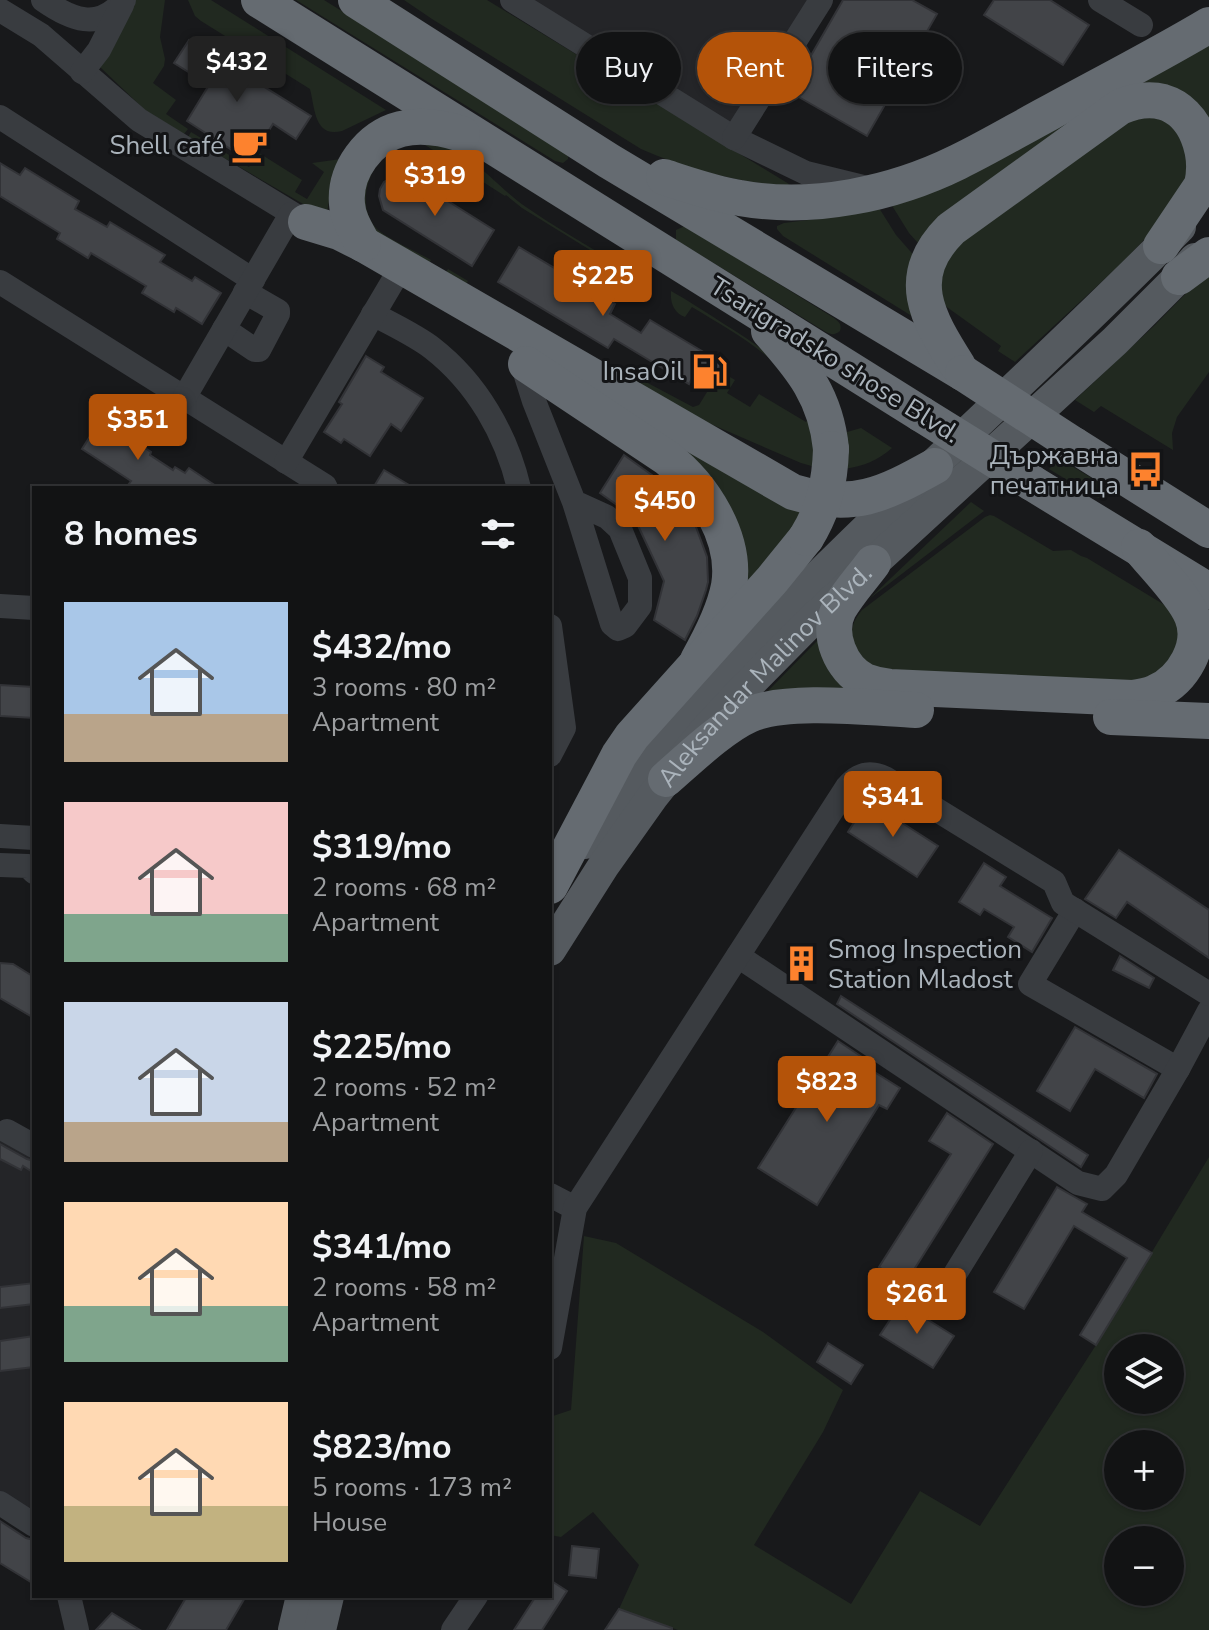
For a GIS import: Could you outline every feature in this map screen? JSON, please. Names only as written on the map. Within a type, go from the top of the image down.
[{"type":"highway","name":"Tsarigradsko shose Blvd.","points":[[259,0],[1209,591]]},
{"type":"highway","name":"Tsarigradsko shose Blvd.","points":[[356,0],[609,161],[963,373],[1209,530]]},
{"type":"highway","points":[[609,161],[741,199],[811,201],[881,190],[914,181],[960,161],[1209,25]]},
{"type":"highway","points":[[963,373],[939,336],[926,304],[923,280],[936,246],[951,229],[1131,102],[1154,100],[1179,110],[1197,129],[1205,149],[1207,166],[1202,185],[1161,246]]},
{"type":"highway","points":[[363,244],[347,206],[349,179],[361,156],[384,136],[412,127],[443,128],[503,153]]},
{"type":"highway","points":[[298,218],[363,244],[793,492],[834,501],[866,498],[901,485],[935,466]]},
{"type":"highway","points":[[298,218],[330,243],[521,360],[684,471],[709,503],[717,519],[727,550],[730,578],[714,631],[698,660]]},
{"type":"highway","points":[[1179,277],[1209,255]]},
{"type":"highway","points":[[552,882],[632,736],[806,538],[826,493],[831,449],[827,423],[812,385],[795,360],[744,302]]},
{"type":"highway","points":[[873,563],[839,609],[834,631],[841,657],[856,675],[866,681],[890,687],[1115,698],[1145,696],[1166,687],[1182,672],[1196,636],[1192,616],[1185,603],[1139,547]]},
{"type":"highway","points":[[666,779],[740,719],[777,708],[839,707],[1201,718]]},
{"type":"main road","name":"Aleksandar Malinov Blvd.","points":[[552,892],[629,785],[718,679],[799,596],[1209,197]]},
{"type":"main road","name":"Aleksandar Malinov Blvd.","points":[[552,947],[604,865],[666,779],[742,691],[809,623],[1115,341],[1209,243]]},
{"type":"main road","points":[[294,1630],[302,1598]]},
{"type":"main road","points":[[320,1630],[328,1598]]},
{"type":"street","points":[[43,0],[66,15],[87,20],[100,18],[124,2]]},
{"type":"street","points":[[512,0],[734,138],[806,173],[881,190]]},
{"type":"street","points":[[734,138],[821,0]]},
{"type":"street","points":[[1100,0],[1141,25]]},
{"type":"street","points":[[82,72],[99,50],[124,2]]},
{"type":"street","points":[[0,10],[41,35],[139,120],[298,218],[249,286],[184,398]]},
{"type":"street","points":[[0,117],[249,286],[278,311],[259,350],[224,329]]},
{"type":"street","points":[[286,462],[393,281]]},
{"type":"street","points":[[0,282],[323,486]]},
{"type":"street","points":[[373,314],[432,348],[467,382],[488,409],[518,486]]},
{"type":"street","points":[[521,360],[574,502],[612,624],[618,629],[625,626],[640,606],[640,578],[620,529],[607,517],[574,502]]},
{"type":"street","points":[[549,439],[550,427],[561,414],[577,409],[597,410]]},
{"type":"street","points":[[0,606],[32,608]]},
{"type":"street","points":[[552,641],[564,728],[552,751]]},
{"type":"street","points":[[1115,698],[1201,718]]},
{"type":"street","points":[[552,1337],[575,1208],[847,787],[860,776],[869,774],[885,778],[1054,882],[1063,903],[1209,994]]},
{"type":"street","points":[[0,836],[32,838]]},
{"type":"street","points":[[0,865],[32,866]]},
{"type":"street","points":[[1075,910],[1030,984],[1178,1069]]},
{"type":"street","points":[[738,956],[1078,1183],[1102,1189],[1116,1175],[1209,1011]]},
{"type":"street","points":[[7,1131],[32,1145]]},
{"type":"street","points":[[947,1287],[1031,1151]]},
{"type":"street","points":[[552,1196],[575,1208]]},
{"type":"street","points":[[0,1503],[32,1524]]},
{"type":"street","points":[[69,1598],[77,1630]]},
{"type":"street","points":[[453,1630],[475,1598]]},
{"type":"shaded area","points":[[133,0],[165,0],[160,37],[164,66],[153,83],[176,100],[166,114],[188,129],[184,134],[146,111],[99,66]]},
{"type":"shaded area","points":[[188,0],[211,0],[386,110],[342,131],[326,130],[317,120],[310,89],[201,21],[195,16]]},
{"type":"shaded area","points":[[296,0],[324,0],[550,141],[568,159],[563,163],[555,161]]},
{"type":"shaded area","points":[[404,0],[487,0],[576,54],[576,104],[658,104],[789,184],[769,184],[713,174],[641,149]]},
{"type":"shaded area","points":[[512,0],[821,0],[801,32],[697,32],[697,104],[755,104],[734,138],[679,104],[681,32],[576,32],[576,40]]},
{"type":"shaded area","points":[[1209,42],[1209,128],[1174,95],[918,243],[891,204]]},
{"type":"shaded area","points":[[1154,111],[1192,145],[1182,200],[1122,263],[1015,362],[998,351],[1001,346],[944,305],[938,269],[941,258],[1124,117]]},
{"type":"shaded area","points":[[191,132],[249,167],[259,153],[302,180],[295,192],[307,199],[324,172],[312,163],[341,159],[333,176],[327,213],[322,215],[188,137]]},
{"type":"shaded area","points":[[418,138],[435,141],[464,155],[526,207],[633,273],[630,278],[629,274],[422,143],[398,147],[380,162],[368,183],[366,207],[369,218],[380,232],[431,260],[429,264],[446,272],[448,269],[468,281],[464,287],[464,282],[449,273],[446,278],[406,257],[371,228],[364,215],[362,187],[369,170],[386,150],[397,143]]},
{"type":"shaded area","points":[[879,208],[896,235],[917,259],[915,318],[783,236],[777,229],[784,223]]},
{"type":"shaded area","points":[[685,226],[834,318],[840,323],[840,331],[833,334],[826,332],[676,240],[676,230]]},
{"type":"shaded area","points":[[1209,270],[1209,372],[1177,417],[1172,433],[1173,450],[1101,406],[1094,412],[1075,400],[1155,325]]},
{"type":"shaded area","points":[[671,291],[764,351],[794,380],[811,417],[815,467],[683,412],[627,379],[627,372],[693,407],[699,405],[720,371],[735,380],[727,393],[750,407],[759,394],[806,422],[808,418],[800,398],[777,365],[745,340],[692,307],[685,317],[678,313],[671,300]]},
{"type":"shaded area","points":[[861,428],[892,448],[870,462],[844,469],[844,436]]},
{"type":"shaded area","points":[[672,436],[803,510],[800,518],[746,585]]},
{"type":"shaded area","points":[[1060,459],[1103,485],[1104,495],[1095,497],[1049,469]]},
{"type":"shaded area","points":[[971,502],[984,511],[869,599]]},
{"type":"shaded area","points":[[990,515],[1053,551],[1071,550],[1087,558],[1168,607],[1186,640],[1151,684],[865,670],[852,633],[862,610]]},
{"type":"shaded area","points":[[820,638],[860,691],[766,693]]},
{"type":"shaded area","points":[[0,1127],[32,1145],[32,1524],[0,1503]]},
{"type":"shaded area","points":[[1209,1157],[1209,1630],[678,1630],[619,1609],[639,1565],[593,1512],[561,1537],[552,1535],[552,1416],[571,1410],[584,1236],[616,1243],[763,1332],[843,1390],[823,1432],[754,1545],[851,1604],[920,1491],[980,1526],[1096,1345]]},
{"type":"building","points":[[843,0],[912,0],[937,14],[927,32],[828,32],[828,104],[885,104],[867,136],[811,104],[812,54]]},
{"type":"building","points":[[994,0],[1050,0],[1089,25],[1063,65],[984,15]]},
{"type":"building","points":[[189,40],[311,116],[296,139],[273,124],[249,161],[187,121],[209,85],[174,63]]},
{"type":"building","points":[[0,163],[20,175],[25,168],[79,201],[75,209],[107,227],[110,222],[165,255],[160,262],[192,281],[195,277],[221,293],[202,324],[142,293],[146,286],[91,253],[88,258],[57,239],[60,233],[0,196]]},
{"type":"building","points":[[397,175],[411,178],[494,230],[472,266],[383,210],[380,189],[384,182]]},
{"type":"building","points":[[519,247],[615,304],[610,314],[641,333],[650,320],[722,363],[708,386],[693,377],[689,384],[614,339],[608,348],[498,282]]},
{"type":"building","points":[[366,356],[384,367],[381,372],[423,398],[401,431],[391,424],[370,456],[344,439],[341,443],[324,432]]},
{"type":"building","points":[[101,419],[173,470],[175,467],[185,473],[189,468],[216,486],[127,486],[131,481],[82,449]]},
{"type":"building","points":[[624,455],[677,497],[696,527],[707,557],[706,590],[685,640],[654,620],[664,581],[634,517],[600,493]]},
{"type":"building","points":[[384,470],[411,486],[374,486]]},
{"type":"building","points":[[0,685],[32,687],[32,718],[0,716]]},
{"type":"building","points":[[868,801],[938,846],[917,877],[848,832]]},
{"type":"building","points":[[1119,850],[1209,910],[1209,958],[1127,902],[1116,918],[1085,899]]},
{"type":"building","points":[[984,863],[1006,877],[1000,886],[1052,918],[1032,952],[1008,937],[1014,927],[984,909],[980,915],[959,902]]},
{"type":"building","points":[[1120,956],[1154,978],[1149,988],[1113,970]]},
{"type":"building","points":[[0,963],[13,964],[32,976],[32,1017],[0,998]]},
{"type":"building","points":[[841,996],[1088,1155],[1081,1167],[837,1004]]},
{"type":"building","points":[[1075,1027],[1157,1074],[1144,1098],[1095,1069],[1070,1111],[1037,1091]]},
{"type":"building","points":[[838,1041],[871,1063],[868,1068],[900,1088],[887,1109],[879,1105],[817,1205],[758,1168]]},
{"type":"building","points":[[947,1113],[993,1144],[905,1284],[879,1267],[951,1154],[929,1141]]},
{"type":"building","points":[[0,1144],[32,1160],[32,1172],[23,1166],[21,1170],[0,1159]]},
{"type":"building","points":[[1057,1187],[1087,1204],[1082,1212],[1152,1253],[1096,1345],[1080,1335],[1127,1258],[1074,1226],[1024,1309],[994,1292]]},
{"type":"building","points":[[32,1283],[32,1304],[0,1308],[0,1287]]},
{"type":"building","points":[[901,1303],[954,1336],[933,1368],[880,1335]]},
{"type":"building","points":[[32,1336],[32,1367],[0,1371],[0,1341]]},
{"type":"building","points":[[828,1343],[863,1365],[851,1384],[817,1362]]},
{"type":"building","points":[[0,1521],[32,1540],[32,1583],[0,1563]]},
{"type":"building","points":[[572,1546],[599,1549],[596,1578],[569,1575]]},
{"type":"building","points":[[552,1581],[567,1591],[542,1630],[514,1630],[535,1598],[552,1598]]},
{"type":"building","points":[[186,1598],[245,1598],[226,1630],[167,1630]]},
{"type":"building","points":[[619,1609],[672,1628],[672,1630],[605,1630]]},
{"type":"building","points":[[112,1613],[140,1630],[96,1630]]},
{"type":"place","name":"Shell café","points":[[250,145]]},
{"type":"place","name":"InsaOil","points":[[710,371]]},
{"type":"place","name":"Държавна печатница","points":[[1145,470]]},
{"type":"place","name":"Smog Inspection Station Mladost","points":[[802,964]]}]
